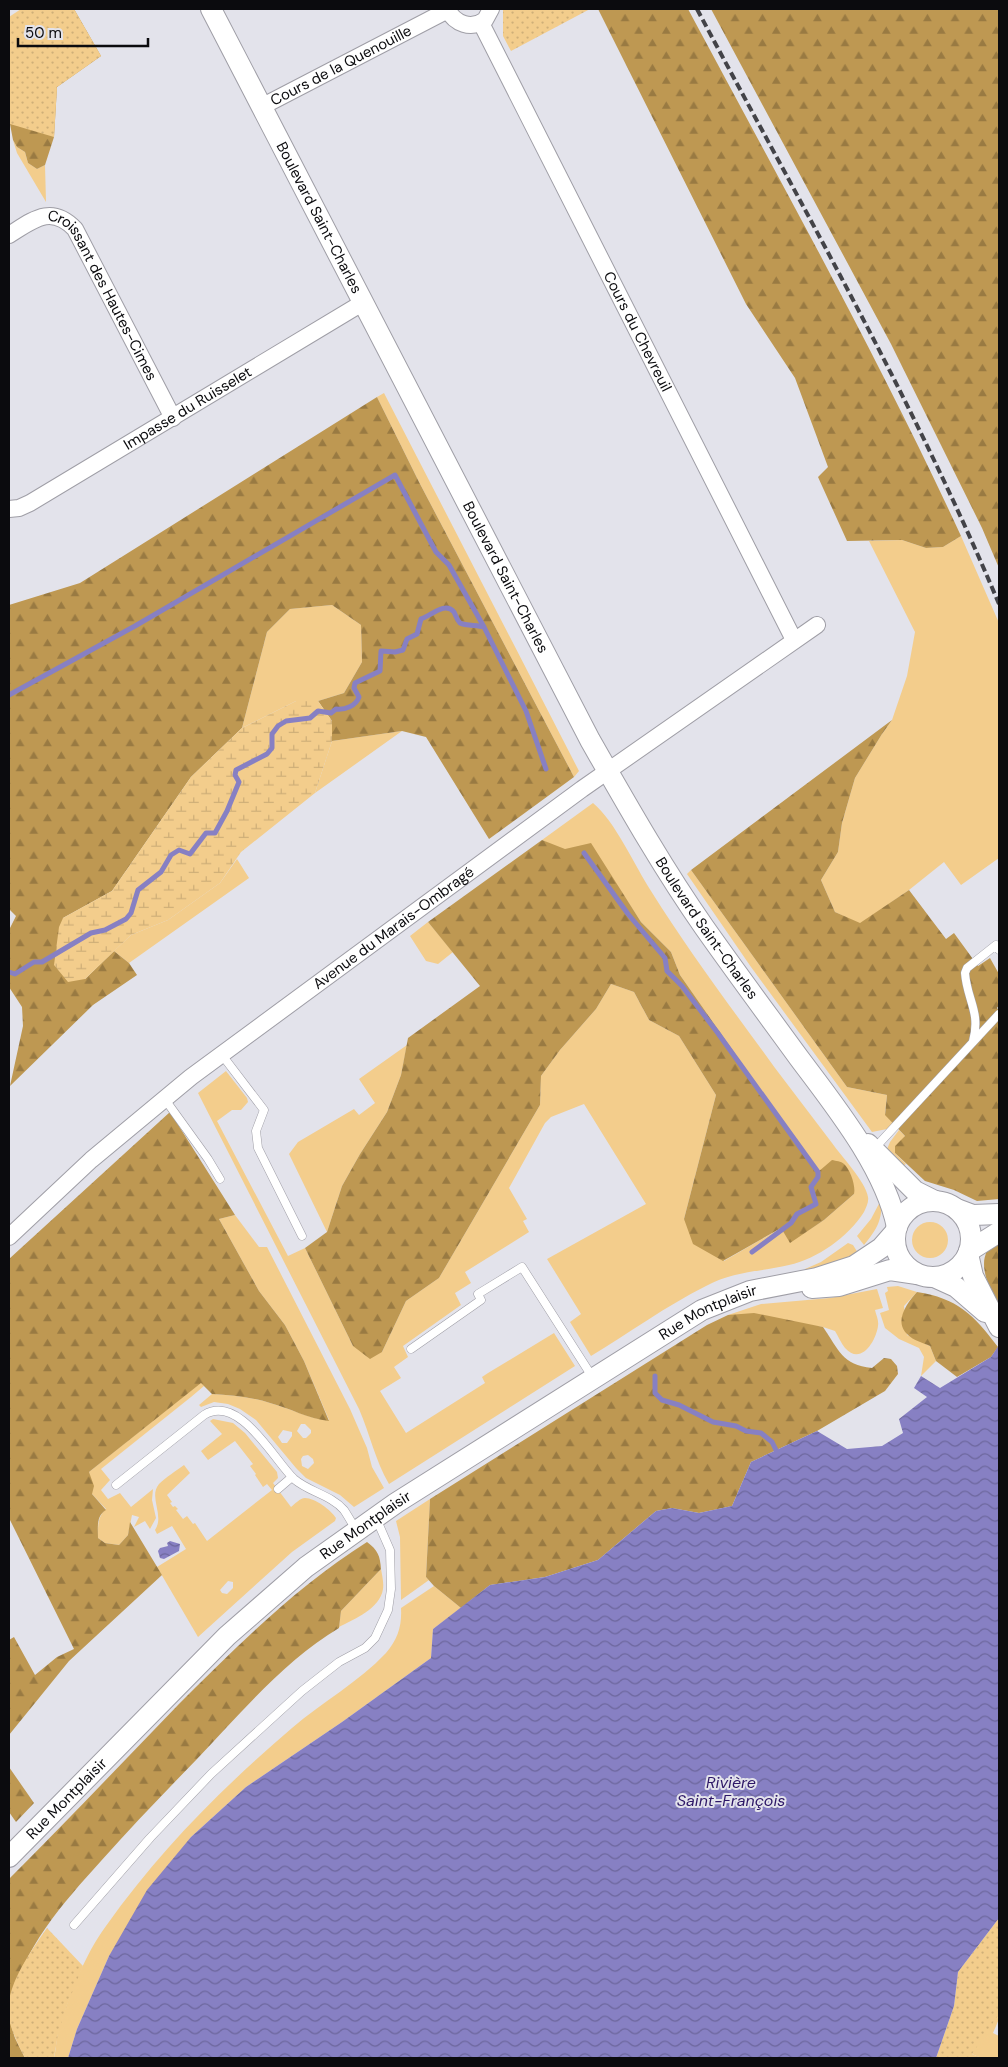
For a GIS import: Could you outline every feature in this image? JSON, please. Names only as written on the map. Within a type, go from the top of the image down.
[{"type":"street","name":"Boulevard Saint-Charles","points":[[211,9],[562,688],[607,771],[702,924],[844,1119],[870,1153],[915,1190],[935,1201]]},
{"type":"street","name":"Cours de la Quenouille","points":[[261,107],[447,9]]},
{"type":"street","points":[[447,9],[458,22],[465,25],[481,23],[488,17],[491,9]]},
{"type":"street","name":"Cours du Chevreuil","points":[[481,23],[794,640]]},
{"type":"street","name":"Croissant des Hautes-Cimes","points":[[9,235],[34,219],[47,215],[63,220],[76,230],[173,418]]},
{"type":"street","name":"Impasse du Ruisselet","points":[[9,509],[19,508],[30,503],[364,302]]},
{"type":"street","name":"Avenue du Marais-Ombragé","points":[[9,1237],[91,1160],[164,1098],[607,771],[817,625]]},
{"type":"street","name":"Boulevard Saint-Charles","points":[[870,1153],[889,1199],[896,1229]]},
{"type":"street","points":[[998,1325],[956,1287],[912,1271],[903,1263],[895,1245],[896,1229],[902,1216],[911,1207],[923,1202],[935,1201],[947,1204],[957,1210],[973,1215],[999,1214]]},
{"type":"street","points":[[957,1210],[965,1218],[969,1227],[971,1236],[968,1252],[973,1276],[998,1325]]},
{"type":"street","name":"Rue Montplaisir","points":[[9,1857],[227,1636],[300,1572],[356,1530],[593,1378],[710,1306],[750,1291],[817,1278],[854,1266],[881,1248],[896,1229]]},
{"type":"street","points":[[928,1277],[946,1275],[956,1269],[968,1252],[999,1232]]},
{"type":"street","name":"Rue Montplaisir","points":[[785,1285],[814,1288],[839,1286],[890,1270],[928,1277]]},
{"type":"lane","points":[[973,1043],[977,1025],[976,1016],[965,973],[968,968],[996,945],[999,950]]},
{"type":"lane","points":[[870,1153],[999,1014]]},
{"type":"lane","points":[[222,1055],[264,1110],[256,1131],[258,1148],[302,1236]]},
{"type":"lane","points":[[164,1098],[208,1159],[220,1179]]},
{"type":"lane","points":[[411,1349],[481,1300],[478,1294],[522,1266],[593,1378]]},
{"type":"lane","points":[[116,1485],[204,1414],[214,1410],[231,1414],[246,1422],[292,1477],[302,1485],[339,1505],[356,1530]]},
{"type":"lane","points":[[278,1490],[292,1477]]},
{"type":"lane","points":[[74,1925],[150,1838],[211,1774],[302,1691],[339,1662],[364,1648],[374,1638],[388,1610],[391,1589],[390,1550],[375,1517]]},
{"type":"green space","points":[[21,9],[74,9],[101,56],[57,87],[54,137],[10,124],[9,17]]},
{"type":"green space","points":[[74,9],[101,56],[57,87],[54,137],[45,165],[37,169],[28,163],[25,152],[17,147],[13,140],[10,124],[9,45]]},
{"type":"green space","points":[[503,9],[590,9],[511,51],[503,36]]},
{"type":"green space","points":[[598,9],[688,9],[863,336],[961,536],[943,547],[926,548],[902,540],[847,541],[818,477],[828,467],[795,378],[746,304]]},
{"type":"green space","points":[[711,9],[999,9],[999,568],[982,528],[891,344]]},
{"type":"green space","points":[[13,140],[17,147],[25,152],[28,163],[37,169],[45,165],[46,202],[17,153]]},
{"type":"green space","points":[[384,393],[579,771],[574,777],[419,482],[377,397]]},
{"type":"green space","points":[[377,397],[419,482],[574,777],[489,839],[426,737],[402,731],[332,741],[332,721],[318,701],[344,693],[362,662],[361,625],[332,605],[290,609],[267,632],[242,728],[191,777],[112,891],[63,918],[85,979],[114,951],[129,963],[137,975],[93,1005],[10,1086],[23,1026],[22,1007],[9,987],[9,930],[16,916],[9,909],[9,605],[80,583]]},
{"type":"green space","points":[[961,536],[999,623],[999,858],[961,885],[944,862],[909,890],[860,924],[835,912],[821,880],[838,852],[842,823],[855,778],[892,720],[907,676],[915,632],[869,541],[902,540],[926,548],[943,547]]},
{"type":"green space","points":[[332,605],[361,625],[362,662],[344,693],[318,701],[296,701],[242,728],[267,632],[290,609]]},
{"type":"green space","points":[[296,701],[318,701],[332,721],[332,741],[315,793],[241,852],[220,883],[168,920],[131,935],[85,979],[68,982],[54,965],[59,927],[63,918],[112,891],[191,777],[242,728]]},
{"type":"green space","points":[[892,720],[855,778],[842,823],[838,852],[821,880],[835,912],[860,923],[909,890],[946,939],[954,933],[978,966],[990,958],[999,974],[999,1005],[997,1008],[999,1011],[999,1199],[977,1201],[954,1190],[925,1181],[895,1153],[895,1146],[905,1136],[885,1115],[887,1095],[847,1087],[691,870]]},
{"type":"green space","points":[[402,731],[315,793],[332,741]]},
{"type":"green space","points":[[593,803],[617,832],[680,936],[775,1068],[863,1184],[868,1199],[867,1205],[864,1212],[849,1230],[821,1252],[800,1262],[716,1281],[676,1302],[591,1356],[570,1322],[581,1314],[547,1259],[646,1204],[584,1104],[551,1117],[545,1123],[509,1188],[527,1219],[523,1221],[529,1232],[465,1272],[471,1283],[455,1293],[461,1305],[403,1346],[408,1357],[394,1367],[401,1378],[380,1391],[406,1433],[485,1383],[482,1377],[554,1333],[575,1366],[389,1484],[380,1466],[359,1409],[198,1093],[226,1071],[248,1102],[241,1110],[232,1110],[217,1121],[288,1256],[305,1248],[353,1346],[382,1352],[406,1301],[439,1278],[540,1105],[541,1076],[560,1050],[596,1009],[611,984],[634,992],[649,1020],[679,1036],[716,1095],[684,1219],[724,1261],[781,1228],[790,1242],[824,1220],[854,1194],[818,1172],[680,975],[671,952],[641,922],[609,873],[542,840]]},
{"type":"green space","points":[[542,840],[565,849],[591,843],[641,922],[671,952],[680,975],[818,1172],[832,1160],[843,1163],[852,1178],[854,1194],[824,1220],[790,1243],[781,1228],[723,1261],[693,1244],[684,1219],[716,1095],[679,1036],[649,1020],[634,992],[611,984],[596,1009],[560,1050],[541,1076],[540,1105],[439,1278],[406,1301],[382,1352],[370,1359],[353,1346],[305,1248],[327,1232],[342,1186],[387,1112],[401,1075],[408,1038],[480,986],[428,922]]},
{"type":"green space","points":[[237,859],[249,878],[129,963],[114,951],[131,935],[168,920],[220,883]]},
{"type":"green space","points":[[691,870],[847,1087],[887,1095],[885,1114],[894,1124],[887,1129],[872,1132],[751,967],[687,874]]},
{"type":"green space","points":[[428,922],[453,952],[438,964],[426,961],[410,936]]},
{"type":"green space","points":[[407,1045],[401,1075],[387,1112],[342,1186],[327,1232],[289,1154],[298,1142],[354,1109],[359,1115],[375,1103],[359,1079]]},
{"type":"green space","points":[[170,1112],[235,1215],[219,1219],[259,1291],[285,1325],[304,1361],[329,1421],[256,1399],[212,1394],[201,1383],[89,1472],[94,1486],[92,1494],[106,1510],[99,1519],[98,1538],[105,1543],[119,1545],[128,1535],[130,1522],[162,1575],[69,1661],[9,1735],[9,1640],[14,1637],[35,1675],[57,1657],[74,1649],[9,1518],[9,1259]]},
{"type":"green space","points":[[899,1130],[905,1136],[895,1153],[906,1164],[901,1167],[887,1149]]},
{"type":"green space","points":[[882,1198],[878,1223],[873,1234],[864,1245],[857,1236],[871,1219]]},
{"type":"green space","points":[[235,1215],[259,1247],[267,1247],[350,1409],[367,1448],[372,1467],[384,1488],[354,1507],[340,1495],[306,1478],[256,1420],[240,1409],[228,1404],[214,1402],[201,1407],[199,1405],[212,1394],[234,1396],[263,1401],[306,1416],[329,1420],[304,1361],[285,1325],[259,1291],[219,1219]],"holes":[[[301,1424],[305,1424],[311,1430],[311,1433],[306,1438],[303,1438],[297,1431]],[[283,1430],[292,1432],[292,1436],[287,1443],[282,1443],[278,1437]],[[308,1455],[313,1459],[314,1463],[308,1469],[302,1466],[301,1459],[303,1456]]]},
{"type":"green space","points":[[930,1222],[943,1227],[948,1240],[943,1253],[930,1258],[917,1253],[912,1240],[917,1227]]},
{"type":"green space","points":[[999,1240],[999,1308],[987,1281],[984,1263],[986,1254],[991,1246]]},
{"type":"green space","points":[[848,1243],[853,1245],[858,1253],[828,1265],[806,1271],[805,1269],[821,1262]]},
{"type":"green space","points":[[898,1286],[917,1292],[904,1306],[907,1335],[930,1346],[936,1361],[921,1376],[924,1357],[919,1348],[899,1339],[885,1328],[880,1313],[889,1310],[885,1293],[888,1291],[887,1287]]},
{"type":"green space","points":[[877,1289],[883,1308],[875,1310],[878,1322],[877,1332],[867,1349],[857,1354],[851,1353],[845,1348],[835,1331],[823,1327],[728,1315],[761,1304],[830,1298]]},
{"type":"green space","points":[[917,1292],[954,1304],[972,1317],[998,1347],[991,1357],[957,1377],[936,1361],[930,1346],[910,1337],[902,1324],[903,1313]]},
{"type":"green space","points":[[754,1313],[823,1327],[842,1355],[854,1364],[872,1368],[884,1358],[891,1359],[897,1366],[898,1374],[885,1391],[817,1431],[751,1462],[732,1506],[699,1513],[672,1508],[656,1511],[598,1560],[545,1577],[490,1585],[461,1608],[426,1577],[430,1499],[707,1325],[728,1315]]},
{"type":"green space","points":[[201,1382],[204,1386],[101,1469],[110,1480],[101,1490],[108,1499],[120,1493],[131,1507],[153,1489],[152,1500],[156,1518],[150,1529],[145,1521],[134,1527],[139,1517],[132,1515],[128,1535],[119,1545],[105,1543],[98,1538],[98,1530],[100,1519],[106,1509],[92,1494],[89,1472]]},
{"type":"green space","points":[[213,1419],[233,1423],[245,1433],[277,1472],[278,1478],[273,1483],[291,1507],[305,1498],[322,1505],[336,1518],[335,1521],[292,1552],[198,1637],[157,1567],[186,1549],[172,1526],[157,1534],[155,1530],[158,1524],[156,1489],[162,1481],[184,1465],[190,1473],[167,1495],[172,1502],[170,1503],[178,1509],[176,1510],[183,1519],[187,1516],[193,1524],[195,1523],[207,1541],[272,1490],[267,1484],[263,1487],[250,1466],[253,1464],[235,1441],[208,1460],[201,1451],[222,1434],[210,1421]],"holes":[[[228,1581],[233,1582],[233,1588],[227,1594],[222,1593],[220,1590]]]},
{"type":"green space","points":[[430,1499],[426,1577],[429,1580],[401,1600],[400,1537],[396,1521]]},
{"type":"green space","points":[[367,1542],[378,1554],[381,1569],[341,1611],[339,1628],[300,1656],[264,1689],[87,1877],[59,1910],[34,1946],[15,1986],[9,2007],[9,1879],[245,1639],[316,1578]]},
{"type":"green space","points":[[381,1569],[383,1589],[377,1602],[366,1613],[339,1627],[341,1611]]},
{"type":"green space","points":[[434,1586],[461,1608],[433,1629],[431,1658],[342,1722],[246,1787],[191,1837],[109,1956],[77,2029],[68,2058],[54,2058],[62,2019],[84,1963],[98,1937],[127,1898],[170,1846],[216,1797],[292,1728],[352,1683],[386,1653],[394,1643],[398,1632],[401,1621],[401,1608]]},
{"type":"green space","points":[[9,1767],[34,1803],[16,1822],[9,1812]]},
{"type":"green space","points":[[999,1918],[999,2014],[972,2054],[981,2058],[936,2058],[954,2006],[958,1972]]},
{"type":"green space","points":[[47,1928],[83,1966],[67,2005],[58,2034],[54,2058],[25,2058],[9,2019],[10,1995],[20,1971]]},
{"type":"green space","points":[[999,1982],[999,2019],[993,2033],[999,2036],[999,2058],[981,2058],[972,2054]]},
{"type":"green space","points":[[9,2018],[15,2038],[25,2058],[9,2058]]},
{"type":"water","name":"Rivière Saint-François","points":[[999,1345],[999,1918],[958,1972],[954,2006],[936,2058],[68,2058],[77,2029],[109,1956],[147,1890],[191,1837],[246,1787],[342,1722],[431,1658],[433,1629],[490,1585],[545,1577],[598,1560],[656,1511],[672,1508],[699,1513],[732,1506],[751,1462],[817,1431],[847,1449],[882,1446],[903,1433],[899,1419],[927,1397],[914,1388],[921,1376],[940,1388],[991,1357]]},
{"type":"water","points":[[170,1541],[180,1544],[179,1551],[164,1559],[160,1558],[158,1551],[160,1548],[168,1546],[167,1543]]},
{"type":"waterway","points":[[9,695],[135,626],[395,475],[436,552],[449,565],[484,627]]},
{"type":"waterway","points":[[9,972],[15,974],[34,962],[42,962],[91,933],[105,930],[126,919],[131,913],[138,890],[161,872],[171,855],[179,850],[190,854],[206,833],[215,833],[239,782],[235,775],[236,770],[267,754],[272,748],[272,734],[278,726],[286,721],[310,718],[318,711],[331,713],[336,709],[343,709],[353,705],[359,697],[354,688],[355,683],[380,671],[381,651],[395,652],[403,650],[407,639],[417,634],[421,619],[438,610],[450,609],[454,612],[460,623],[484,627],[526,711],[546,769]]},
{"type":"waterway","points":[[584,853],[628,914],[665,958],[667,971],[682,986],[717,1032],[818,1172],[818,1177],[811,1187],[816,1204],[797,1214],[791,1223],[752,1252]]},
{"type":"waterway","points":[[655,1376],[655,1393],[662,1400],[679,1405],[713,1422],[761,1433],[772,1442],[776,1450]]},
{"type":"railway","points":[[697,9],[816,229],[893,377],[966,528],[999,604]]}]
